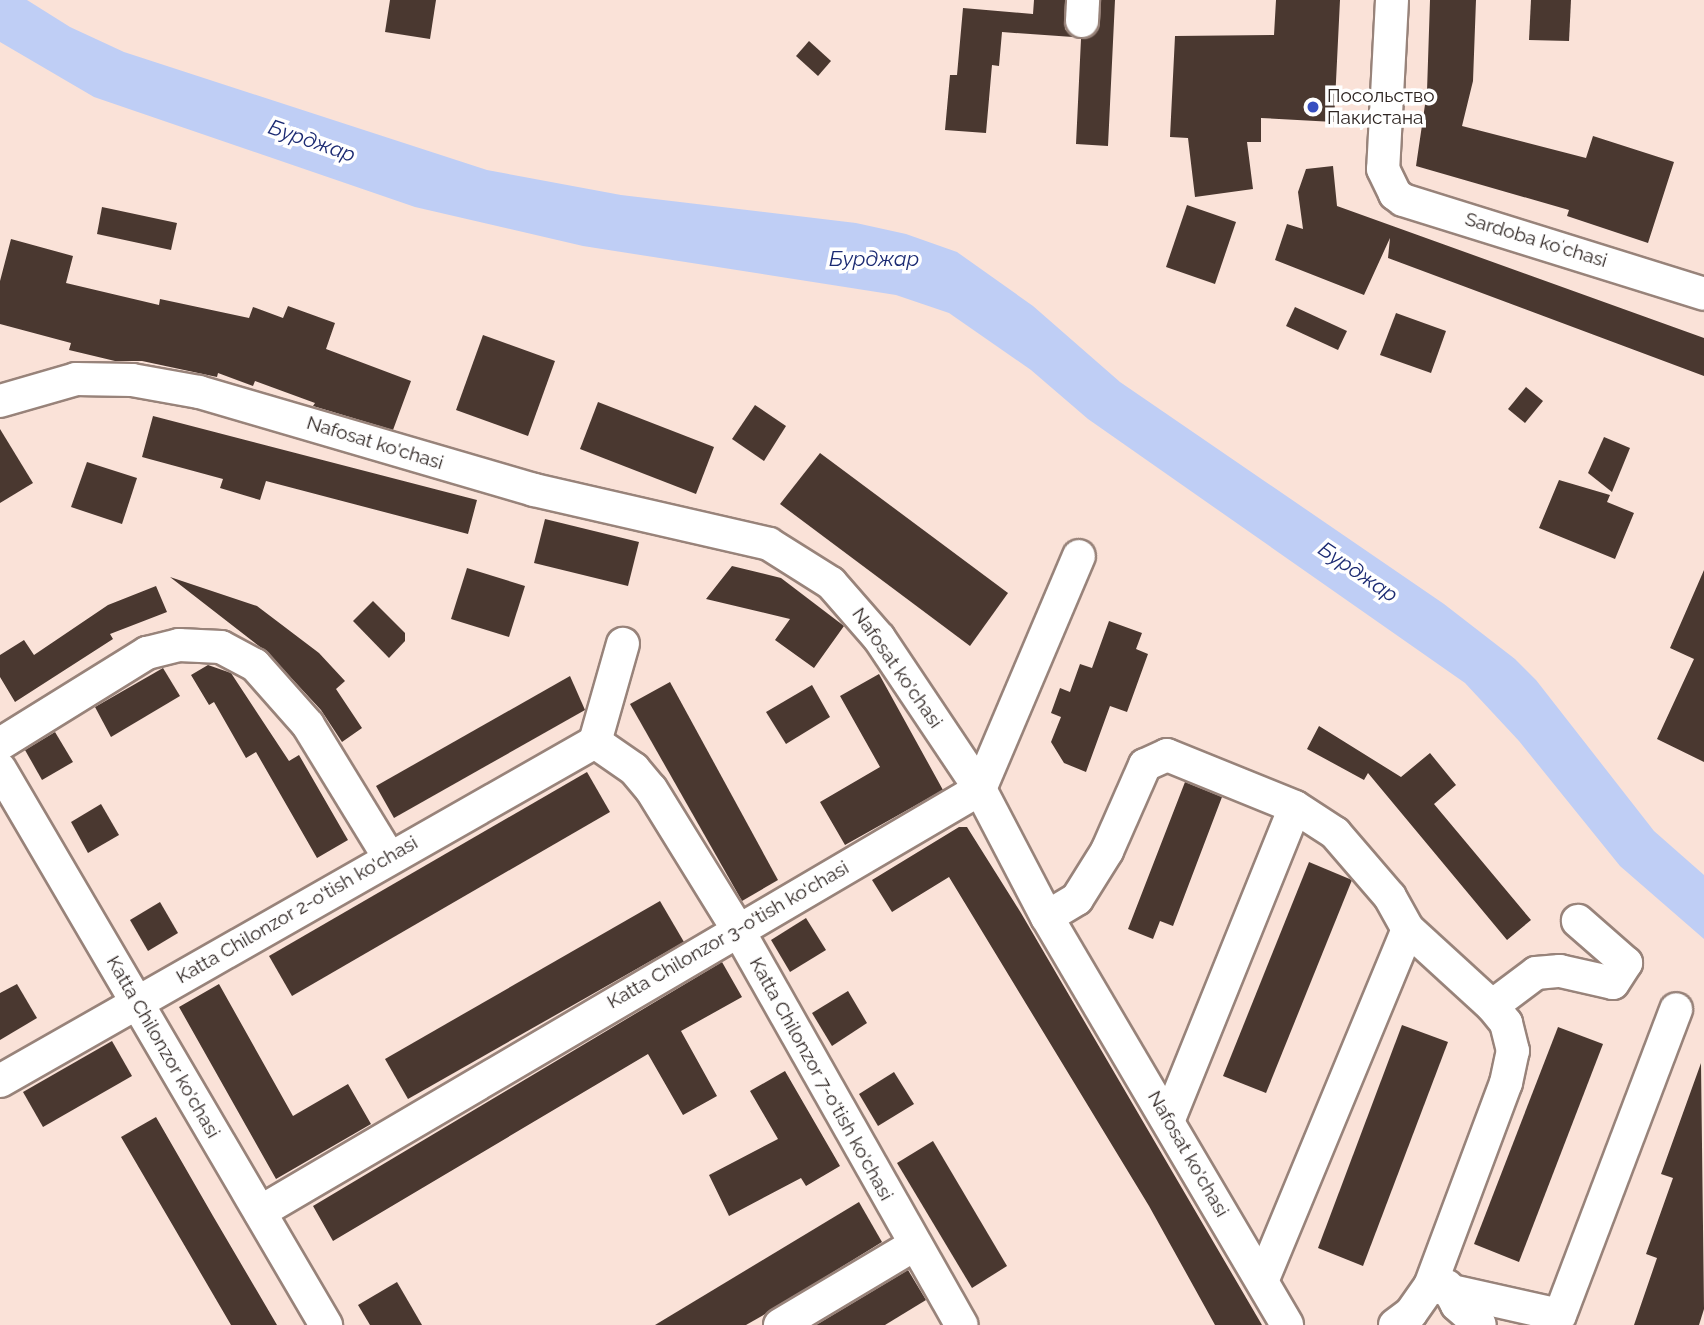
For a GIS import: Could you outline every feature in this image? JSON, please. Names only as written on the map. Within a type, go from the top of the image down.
[{"type":"street","name":"Sardoba koʻchasi","points":[[1392,0],[1383,169],[1390,187],[1403,200],[1704,294]]},
{"type":"street","name":"Nafosat ko'chasi","points":[[0,401],[76,379],[132,380],[199,392],[534,490],[769,544],[831,583],[858,610],[980,789],[1047,917],[1169,1119],[1287,1325]]},
{"type":"street","points":[[980,789],[1079,556]]},
{"type":"street","points":[[595,742],[623,644]]},
{"type":"street","points":[[0,744],[147,653],[179,645],[220,647],[255,666],[308,725],[388,857]]},
{"type":"street","name":"Katta Chilonzor 2-o'tish ko'chasi","points":[[0,1082],[388,857],[595,742]]},
{"type":"street","name":"Katta Chilonzor 7-o'tish ko'chasi","points":[[595,742],[634,769],[651,789],[737,928],[914,1245],[962,1325]]},
{"type":"street","points":[[1047,917],[1077,899],[1107,851],[1145,765],[1167,755],[1295,807],[1335,833],[1390,897],[1408,929],[1492,1006],[1506,1023],[1511,1041],[1509,1073],[1438,1286],[1395,1325]]},
{"type":"street","name":"Katta Chilonzor ko'chasi","points":[[0,769],[326,1325]]},
{"type":"street","name":"Katta Chilonzor 3-o'tish ko'chasi","points":[[260,1212],[737,928],[980,789]]},
{"type":"street","points":[[1169,1119],[1295,807]]},
{"type":"street","points":[[1492,1006],[1535,973],[1560,971],[1613,983],[1626,963],[1578,921]]},
{"type":"street","points":[[1262,1281],[1408,929]]},
{"type":"street","points":[[1438,1286],[1568,1320],[1676,1009]]},
{"type":"street","points":[[780,1325],[914,1245]]},
{"type":"street","points":[[1438,1286],[1479,1325]]},
{"type":"water","name":"Бурджар","points":[[0,0],[27,0],[70,27],[124,52],[487,170],[621,195],[856,223],[906,234],[957,252],[1033,306],[1120,382],[1444,604],[1515,659],[1536,680],[1654,831],[1704,875],[1704,939],[1620,866],[1519,741],[1465,683],[1088,419],[1031,370],[949,313],[896,295],[583,246],[415,207],[94,97],[0,42]]},
{"type":"building","points":[[390,0],[436,0],[430,39],[385,32]]},
{"type":"building","points":[[1034,0],[1065,0],[1065,29],[1073,37],[1002,32],[999,66],[992,65],[986,133],[945,130],[950,75],[957,75],[963,8],[1033,14]]},
{"type":"building","points":[[1101,0],[1115,0],[1108,146],[1076,144],[1081,39],[1098,30]]},
{"type":"building","points":[[1276,0],[1340,0],[1334,122],[1261,118],[1261,142],[1247,142],[1253,189],[1195,197],[1188,138],[1170,137],[1175,36],[1274,35]]},
{"type":"building","points":[[1430,0],[1476,0],[1473,81],[1462,126],[1586,158],[1593,136],[1674,162],[1648,243],[1567,216],[1569,210],[1416,166],[1427,91]]},
{"type":"building","points":[[1531,0],[1571,0],[1569,41],[1529,40]]},
{"type":"building","points":[[809,41],[831,61],[818,76],[796,56]]},
{"type":"building","points":[[1333,166],[1337,206],[1704,338],[1704,376],[1388,258],[1390,238],[1364,295],[1275,260],[1287,224],[1303,229],[1298,192],[1306,169]]},
{"type":"building","points":[[1187,205],[1236,222],[1215,284],[1166,267]]},
{"type":"building","points":[[102,207],[177,223],[171,250],[97,234]]},
{"type":"building","points":[[11,239],[73,256],[66,283],[159,305],[160,299],[249,318],[253,307],[283,318],[288,306],[335,323],[326,349],[411,381],[393,430],[313,406],[315,403],[255,381],[253,386],[218,373],[217,377],[142,361],[115,361],[69,350],[71,343],[0,324],[0,281]]},
{"type":"building","points":[[1295,307],[1347,331],[1338,350],[1286,326]]},
{"type":"building","points":[[1396,313],[1446,331],[1431,373],[1380,355]]},
{"type":"building","points":[[483,335],[555,361],[528,436],[456,410]]},
{"type":"building","points":[[1526,387],[1543,401],[1525,423],[1508,409]]},
{"type":"building","points":[[598,402],[714,447],[696,494],[580,449]]},
{"type":"building","points":[[755,405],[786,426],[764,461],[732,439]]},
{"type":"building","points":[[153,416],[477,500],[468,534],[266,481],[260,500],[220,488],[223,479],[142,457]]},
{"type":"building","points":[[0,429],[33,483],[0,503]]},
{"type":"building","points":[[1604,437],[1630,448],[1612,492],[1588,473]]},
{"type":"building","points":[[820,453],[1008,593],[970,646],[780,504]]},
{"type":"building","points":[[87,462],[137,478],[122,524],[71,507]]},
{"type":"building","points":[[1559,480],[1610,495],[1607,502],[1634,513],[1615,559],[1539,528]]},
{"type":"building","points":[[545,519],[639,542],[628,586],[534,563]]},
{"type":"building","points":[[732,566],[781,578],[844,626],[814,668],[775,640],[790,619],[706,599]]},
{"type":"building","points":[[467,568],[525,586],[509,637],[451,619]]},
{"type":"building","points":[[1704,570],[1704,762],[1657,739],[1694,659],[1670,648]]},
{"type":"building","points":[[170,577],[257,606],[319,653],[345,681],[336,689],[362,728],[342,742],[321,710],[268,653]]},
{"type":"building","points":[[156,586],[167,612],[110,634],[113,639],[15,702],[0,677],[0,655],[24,640],[34,655],[108,605]]},
{"type":"building","points":[[373,601],[405,633],[405,641],[389,658],[353,621]]},
{"type":"building","points":[[1109,621],[1142,633],[1136,649],[1148,654],[1127,712],[1110,706],[1086,772],[1064,763],[1051,742],[1061,717],[1051,713],[1060,688],[1070,692],[1080,664],[1092,668]]},
{"type":"building","points":[[208,665],[231,673],[289,761],[299,755],[348,840],[317,858],[256,752],[246,758],[214,702],[209,705],[191,675]]},
{"type":"building","points":[[163,668],[180,696],[111,737],[95,707]]},
{"type":"building","points":[[879,674],[943,790],[845,845],[820,802],[880,767],[840,696]]},
{"type":"building","points":[[570,676],[585,710],[394,818],[376,786]]},
{"type":"building","points":[[670,682],[778,880],[742,901],[630,704]]},
{"type":"building","points":[[812,685],[830,717],[786,744],[766,712]]},
{"type":"building","points":[[1319,726],[1401,777],[1430,753],[1456,785],[1434,804],[1531,920],[1507,940],[1368,773],[1364,780],[1307,749]]},
{"type":"building","points":[[55,732],[73,762],[42,780],[25,750]]},
{"type":"building","points":[[587,772],[610,812],[292,996],[269,956]]},
{"type":"building","points":[[1185,782],[1222,797],[1173,926],[1160,921],[1153,939],[1128,929]]},
{"type":"building","points":[[101,804],[119,835],[88,853],[71,822]]},
{"type":"building","points":[[959,827],[967,827],[1021,913],[1262,1325],[1215,1325],[1149,1206],[949,877],[892,912],[872,880]]},
{"type":"building","points":[[1309,862],[1352,880],[1266,1093],[1223,1076]]},
{"type":"building","points":[[660,901],[684,942],[408,1099],[385,1059]]},
{"type":"building","points":[[160,902],[178,933],[148,951],[130,920]]},
{"type":"building","points":[[806,918],[826,950],[790,972],[771,940]]},
{"type":"building","points":[[722,962],[742,997],[681,1031],[717,1096],[683,1115],[648,1054],[333,1241],[313,1206]]},
{"type":"building","points":[[17,984],[37,1018],[0,1040],[0,993]]},
{"type":"building","points":[[219,984],[293,1116],[348,1084],[371,1124],[276,1179],[179,1007]]},
{"type":"building","points":[[848,991],[867,1023],[832,1046],[812,1013]]},
{"type":"building","points":[[1402,1025],[1448,1042],[1363,1266],[1318,1248]]},
{"type":"building","points":[[1558,1027],[1603,1044],[1519,1262],[1474,1244]]},
{"type":"building","points":[[112,1041],[132,1076],[43,1127],[23,1092]]},
{"type":"building","points":[[1701,1063],[1704,1309],[1699,1325],[1634,1325],[1657,1258],[1646,1254],[1673,1178],[1661,1174]]},
{"type":"building","points":[[785,1071],[840,1166],[806,1186],[801,1178],[729,1216],[709,1175],[778,1139],[750,1091]]},
{"type":"building","points":[[894,1072],[914,1104],[878,1126],[859,1094]]},
{"type":"building","points":[[156,1117],[277,1325],[231,1325],[121,1137]]},
{"type":"building","points":[[933,1141],[1007,1266],[972,1288],[897,1163]]},
{"type":"building","points":[[859,1202],[882,1242],[767,1313],[746,1325],[655,1325]]},
{"type":"building","points":[[908,1270],[926,1300],[885,1325],[816,1325]]},
{"type":"building","points":[[397,1282],[422,1325],[370,1325],[358,1305]]},
{"type":"place","name":"Посольство Пакистана","points":[[1313,107]]}]
